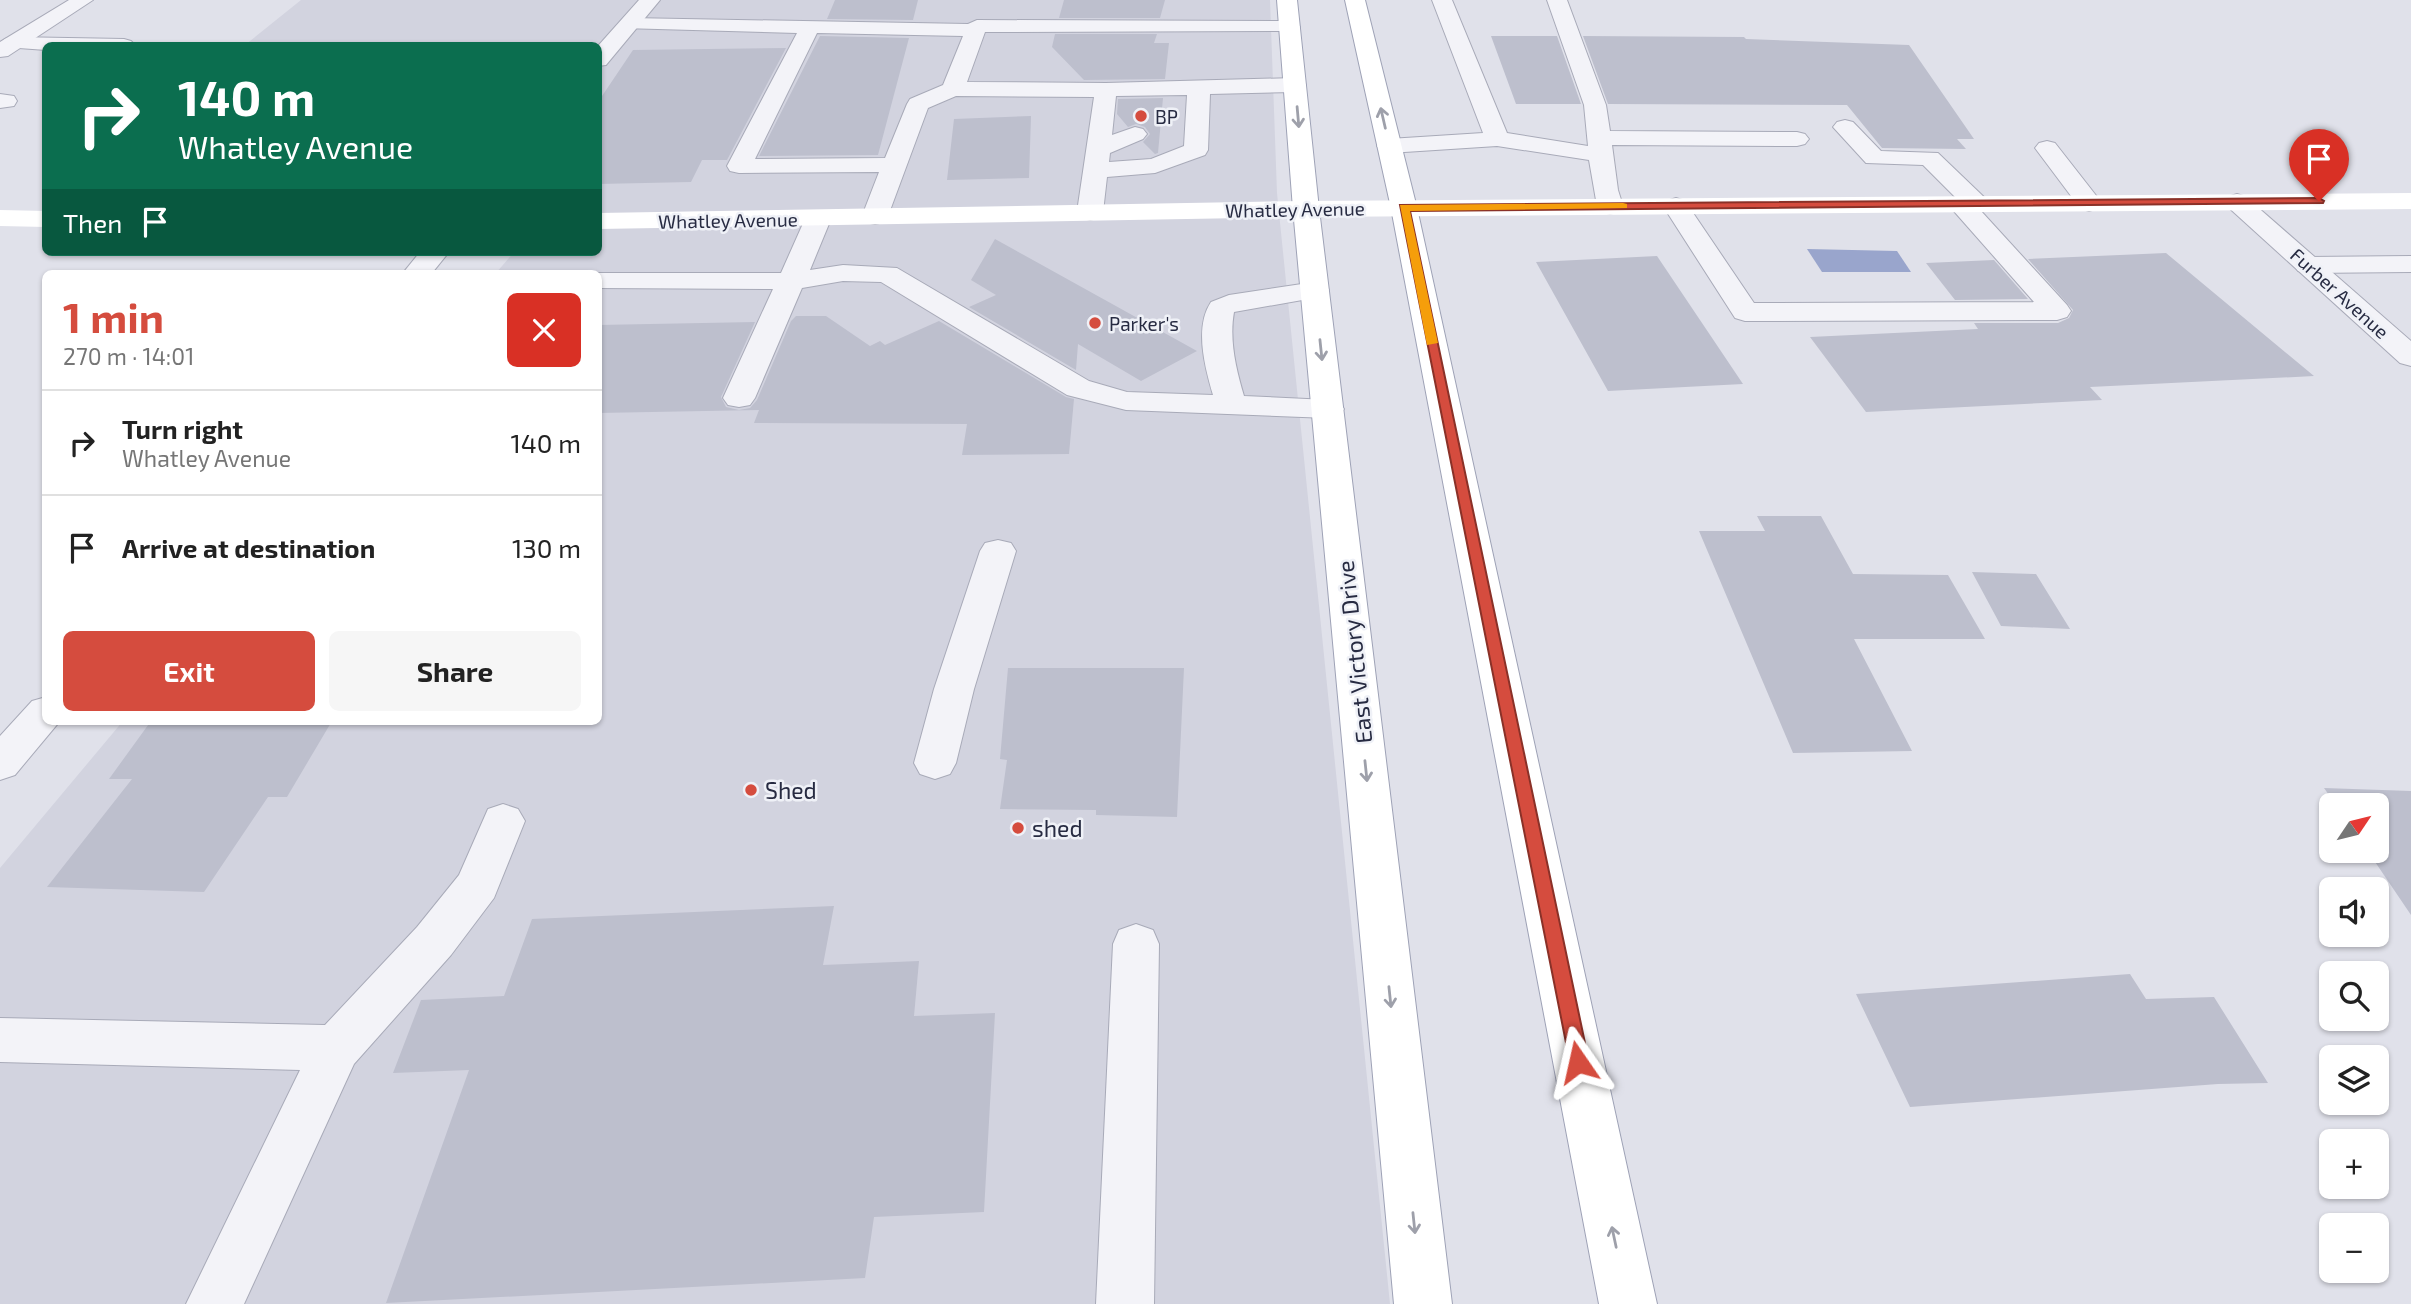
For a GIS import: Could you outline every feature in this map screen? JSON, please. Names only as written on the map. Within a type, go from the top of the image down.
[{"type":"main road","name":"East Victory Drive","points":[[1287,0],[1306,209],[1423,1304]]},
{"type":"main road","points":[[1355,0],[1404,208],[1628,1304]]},
{"type":"main road","name":"Whatley Avenue","points":[[602,221],[1306,209],[2411,201]]},
{"type":"main road","points":[[0,218],[42,219]]},
{"type":"street","points":[[6,47],[83,0]]},
{"type":"street","points":[[602,55],[650,0]]},
{"type":"street","points":[[1442,0],[1497,139]]},
{"type":"street","points":[[1557,0],[1595,105],[1605,190],[1610,206]]},
{"type":"street","points":[[629,24],[975,30]]},
{"type":"street","points":[[953,89],[977,26],[1290,27]]},
{"type":"street","points":[[810,27],[739,166],[895,165]]},
{"type":"street","points":[[6,47],[42,46]]},
{"type":"street","points":[[875,216],[918,104],[953,89],[1106,90],[1191,105],[1296,85]]},
{"type":"street","points":[[1090,212],[1106,90]]},
{"type":"street","points":[[1096,160],[1155,166],[1196,150],[1191,105]]},
{"type":"street","points":[[1676,206],[1745,312],[2057,311],[1929,158],[1875,158],[1846,127]]},
{"type":"street","points":[[1096,160],[1135,134]]},
{"type":"street","points":[[1389,146],[1497,139],[1600,146],[1797,139]]},
{"type":"street","points":[[2047,148],[2089,203]]},
{"type":"street","name":"Furber Avenue","points":[[2237,202],[2411,357]]},
{"type":"street","points":[[739,398],[818,219]]},
{"type":"street","points":[[420,270],[432,256]]},
{"type":"street","points":[[2308,265],[2411,264]]},
{"type":"street","points":[[602,280],[791,281],[843,273],[887,274],[1077,388],[1126,401],[1328,409]]},
{"type":"street","points":[[1231,404],[1223,379],[1217,319],[1221,308],[1229,304],[1315,290]]},
{"type":"street","points":[[935,763],[954,689],[998,551]]},
{"type":"street","points":[[0,764],[42,716]]},
{"type":"street","points":[[215,1304],[336,1048],[434,941],[478,885],[503,821]]},
{"type":"street","points":[[1125,1304],[1136,944]]},
{"type":"street","points":[[0,1040],[336,1048]]},
{"type":"shaded area","points":[[301,0],[1270,0],[1277,193],[1390,1304],[0,1304],[0,868],[120,725],[602,725],[602,270],[499,270],[511,256],[602,256],[602,42],[249,42]]},
{"type":"water","points":[[1807,249],[1897,251],[1911,272],[1822,272]]},
{"type":"building","points":[[835,0],[918,0],[913,20],[827,19]]},
{"type":"building","points":[[1064,0],[1165,0],[1160,18],[1059,18]]},
{"type":"building","points":[[1055,34],[1157,34],[1154,43],[1169,43],[1165,79],[1084,80],[1052,47]]},
{"type":"building","points":[[820,36],[909,38],[878,155],[759,156]]},
{"type":"building","points":[[1491,36],[1557,36],[1581,104],[1516,104]]},
{"type":"building","points":[[1583,36],[1744,37],[1909,45],[1974,139],[1957,139],[1966,149],[1882,148],[1847,105],[1608,104]]},
{"type":"building","points":[[786,48],[727,160],[702,160],[691,182],[602,184],[602,96],[633,50]]},
{"type":"building","points":[[1163,98],[1158,153],[1155,154],[1143,142],[1150,134],[1145,127],[1136,124],[1128,127],[1117,114],[1118,99]]},
{"type":"building","points":[[1031,116],[1029,178],[947,180],[954,119]]},
{"type":"building","name":"Parker's","points":[[995,239],[1197,351],[1141,381],[1078,344],[1076,370],[969,307],[996,295],[971,280]]},
{"type":"building","points":[[2166,253],[2314,376],[2090,387],[2102,400],[1866,412],[1810,337],[1978,329],[1974,323],[2058,323],[2069,318],[2073,310],[2028,259]]},
{"type":"building","points":[[1657,256],[1743,384],[1608,391],[1536,262]]},
{"type":"building","points":[[1994,260],[2028,299],[1955,300],[1926,263]]},
{"type":"building","points":[[796,316],[826,316],[870,346],[880,341],[885,345],[939,321],[1066,397],[1074,399],[1069,454],[962,455],[967,424],[754,423],[759,410],[602,413],[602,325],[755,322],[721,397],[726,407],[739,410],[750,408],[757,400],[791,321]]},
{"type":"building","points":[[1757,516],[1821,516],[1853,574],[1948,575],[1985,639],[1854,639],[1912,751],[1793,753],[1699,531],[1765,531]]},
{"type":"building","points":[[1972,572],[2036,574],[2070,629],[2001,626]]},
{"type":"building","points":[[1008,668],[1184,668],[1177,817],[1096,815],[1096,810],[1000,809],[1007,760],[1000,759]]},
{"type":"building","points":[[148,725],[330,725],[287,797],[268,797],[204,892],[47,887],[132,779],[109,779]]},
{"type":"building","points":[[2324,788],[2411,791],[2411,915],[2389,882],[2389,877],[2385,877],[2376,863],[2389,863],[2389,793],[2328,793]]},
{"type":"building","points":[[834,906],[823,965],[919,961],[914,1016],[995,1013],[984,1212],[874,1217],[865,1278],[386,1303],[469,1070],[393,1073],[421,1000],[504,996],[532,919]]},
{"type":"building","points":[[2130,974],[2146,999],[2214,997],[2268,1083],[2218,1084],[1910,1107],[1856,994]]},
{"type":"slow traffic","points":[[1431,343],[1404,208],[1623,206]]},
{"type":"place","name":"BP","points":[[1141,116]]},
{"type":"place","name":"Parker's","points":[[1095,323]]},
{"type":"place","name":"Shed","points":[[751,790]]},
{"type":"place","name":"shed","points":[[1018,828]]},
{"type":"route","points":[[1578,1062],[1404,208],[2319,201]]}]
